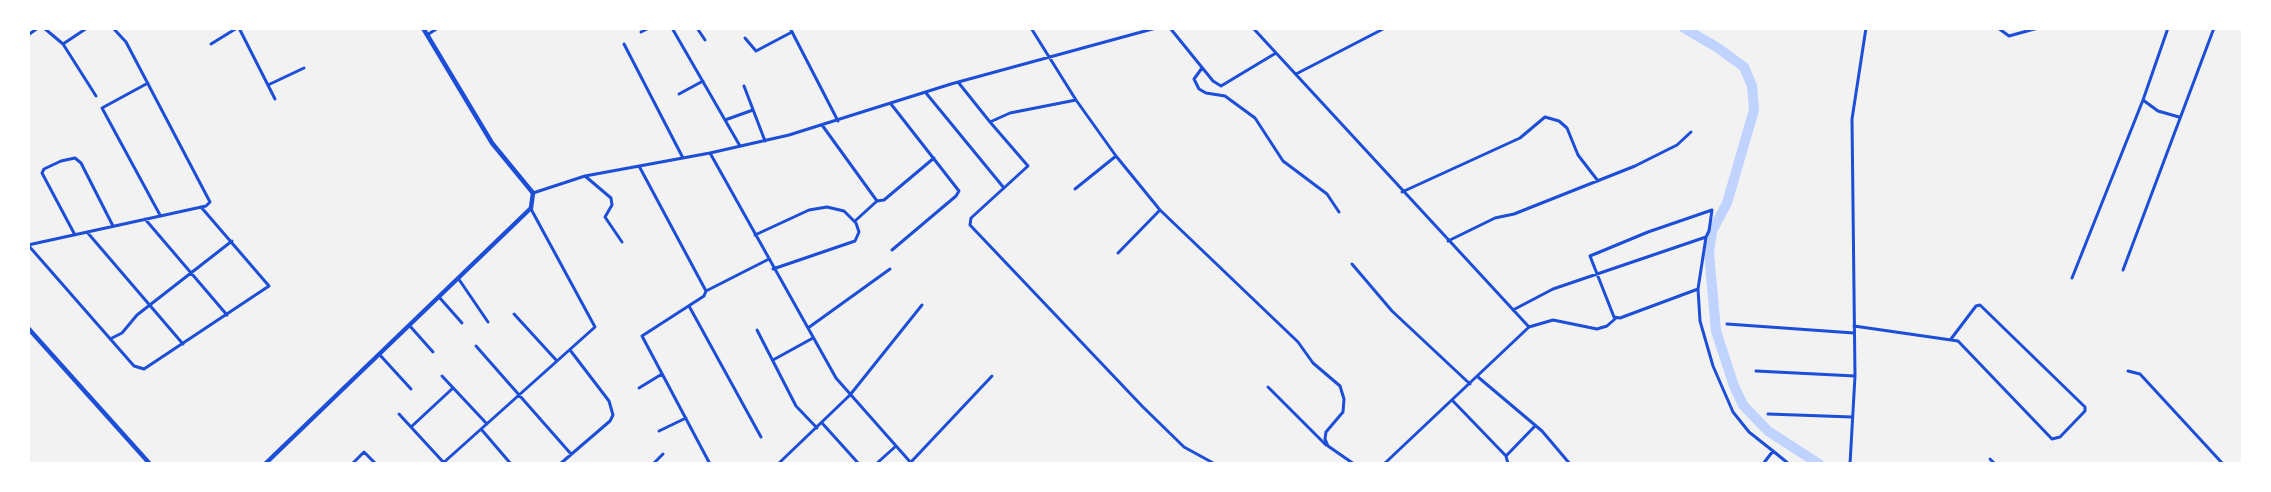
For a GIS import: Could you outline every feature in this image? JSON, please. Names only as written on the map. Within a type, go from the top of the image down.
[{"type":"main road","points":[[265,464],[531,208],[533,193],[492,142],[423,28]]},
{"type":"main road","points":[[28,328],[150,464]]},
{"type":"street","points":[[28,35],[38,28]]},
{"type":"street","points":[[44,28],[63,44],[96,96]]},
{"type":"street","points":[[63,44],[87,28]]},
{"type":"street","points":[[113,28],[126,42],[210,198],[209,204],[28,245],[110,340],[134,366],[141,369],[227,315],[269,284],[201,207]]},
{"type":"street","points":[[211,44],[238,28],[275,99]]},
{"type":"street","points":[[427,35],[438,28]]},
{"type":"street","points":[[641,32],[649,28]]},
{"type":"street","points":[[672,28],[740,146]]},
{"type":"street","points":[[698,28],[705,40]]},
{"type":"street","points":[[1031,28],[1076,100],[1116,156],[1160,210],[1298,342],[1313,363],[1340,386],[1343,412],[1325,435],[1328,446]]},
{"type":"street","points":[[533,193],[585,176],[765,141],[838,121],[958,82],[1156,28]]},
{"type":"street","points":[[1170,28],[1202,68],[1221,86],[1276,53]]},
{"type":"street","points":[[1253,28],[1529,327]]},
{"type":"street","points":[[1296,74],[1384,28]]},
{"type":"street","points":[[1850,464],[1855,376],[1852,119],[1866,28]]},
{"type":"street","points":[[1998,28],[2009,36],[2038,28]]},
{"type":"street","points":[[2072,278],[2143,100],[2168,28]]},
{"type":"street","points":[[2123,270],[2214,28]]},
{"type":"street","points":[[745,38],[756,51],[791,30],[838,121]]},
{"type":"street","points":[[624,44],[683,158]]},
{"type":"street","points":[[268,85],[304,68]]},
{"type":"street","points":[[1202,68],[1194,79],[1199,89],[1206,93],[1225,96],[1255,118],[1283,161],[1327,194],[1339,212]]},
{"type":"street","points":[[679,94],[703,81]]},
{"type":"street","points":[[958,82],[1028,166],[971,218],[970,225],[1184,447],[1215,464]]},
{"type":"street","points":[[148,83],[102,108],[160,216]]},
{"type":"street","points":[[744,86],[765,141]]},
{"type":"street","points":[[926,93],[1004,188]]},
{"type":"street","points":[[990,122],[1010,113],[1076,100]]},
{"type":"street","points":[[2143,100],[2158,111],[2179,117]]},
{"type":"street","points":[[891,104],[959,193],[892,250]]},
{"type":"street","points":[[725,120],[753,110]]},
{"type":"street","points":[[1402,192],[1520,138],[1545,117],[1564,125],[1578,155],[1598,181]]},
{"type":"street","points":[[822,125],[877,201]]},
{"type":"street","points":[[1448,241],[1495,218],[1515,214],[1598,181],[1677,145],[1691,132]]},
{"type":"street","points":[[710,153],[836,378],[911,463],[992,376]]},
{"type":"street","points":[[1075,189],[1116,156]]},
{"type":"street","points":[[855,221],[877,201],[884,200],[934,158]]},
{"type":"street","points":[[75,235],[42,171],[61,161],[75,159],[81,162],[113,226]]},
{"type":"street","points":[[639,166],[706,291]]},
{"type":"street","points":[[585,176],[611,198],[612,205],[605,218],[622,242]]},
{"type":"street","points":[[755,235],[800,214],[827,207],[844,211],[855,221],[859,232],[855,241],[773,269]]},
{"type":"street","points":[[399,414],[444,463],[595,326],[531,208]]},
{"type":"street","points":[[1118,253],[1160,210]]},
{"type":"street","points":[[1616,318],[1611,314],[1590,258],[1593,253],[1712,210],[1698,289],[1700,321],[1726,399],[1749,432],[1789,464]]},
{"type":"street","points":[[145,219],[227,315]]},
{"type":"street","points":[[87,232],[183,344]]},
{"type":"street","points":[[1513,310],[1553,289],[1706,237]]},
{"type":"street","points":[[110,340],[125,330],[137,315],[232,241]]},
{"type":"street","points":[[710,464],[642,336],[704,296],[706,291],[769,259]]},
{"type":"street","points":[[1352,264],[1399,318],[1470,384]]},
{"type":"street","points":[[808,328],[890,269]]},
{"type":"street","points":[[458,278],[488,322]]},
{"type":"street","points":[[1384,464],[1529,327],[1553,320],[1597,329],[1607,326],[1616,318],[1698,289]]},
{"type":"street","points":[[439,297],[462,323]]},
{"type":"street","points":[[781,463],[850,395],[922,305]]},
{"type":"street","points":[[1854,326],[1951,339],[1960,343],[2052,439],[2060,437],[2085,411],[2085,407],[1980,305],[1976,306],[1951,339]]},
{"type":"street","points":[[689,306],[761,437]]},
{"type":"street","points":[[514,314],[557,361]]},
{"type":"street","points":[[1726,324],[1854,333]]},
{"type":"street","points":[[409,325],[433,352]]},
{"type":"street","points":[[757,330],[796,406],[817,428]]},
{"type":"street","points":[[773,360],[813,338]]},
{"type":"street","points":[[477,346],[571,454]]},
{"type":"street","points":[[560,464],[610,421],[613,409],[570,350]]},
{"type":"street","points":[[379,354],[411,389]]},
{"type":"street","points":[[1756,371],[1855,376]]},
{"type":"street","points":[[2128,371],[2140,374],[2223,464]]},
{"type":"street","points":[[639,388],[662,374]]},
{"type":"street","points":[[442,376],[487,424]]},
{"type":"street","points":[[1478,377],[1535,426],[1570,464]]},
{"type":"street","points":[[1268,387],[1328,446],[1354,464]]},
{"type":"street","points":[[411,427],[453,388]]},
{"type":"street","points":[[1452,400],[1506,456],[1508,464]]},
{"type":"street","points":[[1768,414],[1852,417]]},
{"type":"street","points":[[659,431],[686,418]]},
{"type":"street","points":[[822,423],[859,464]]},
{"type":"street","points":[[1506,456],[1535,426]]},
{"type":"street","points":[[482,429],[511,464]]},
{"type":"street","points":[[876,464],[896,446]]},
{"type":"street","points":[[1763,464],[1773,451]]},
{"type":"street","points":[[352,464],[364,452],[376,464]]},
{"type":"street","points":[[653,464],[663,454]]},
{"type":"street","points":[[1990,459],[1995,464]]},
{"type":"street","points":[[1667,464],[1673,464]]},
{"type":"waterway","points":[[1684,28],[1744,67],[1752,86],[1754,110],[1727,203],[1712,231],[1709,253],[1716,331],[1734,386],[1743,405],[1768,431],[1819,464]]}]
